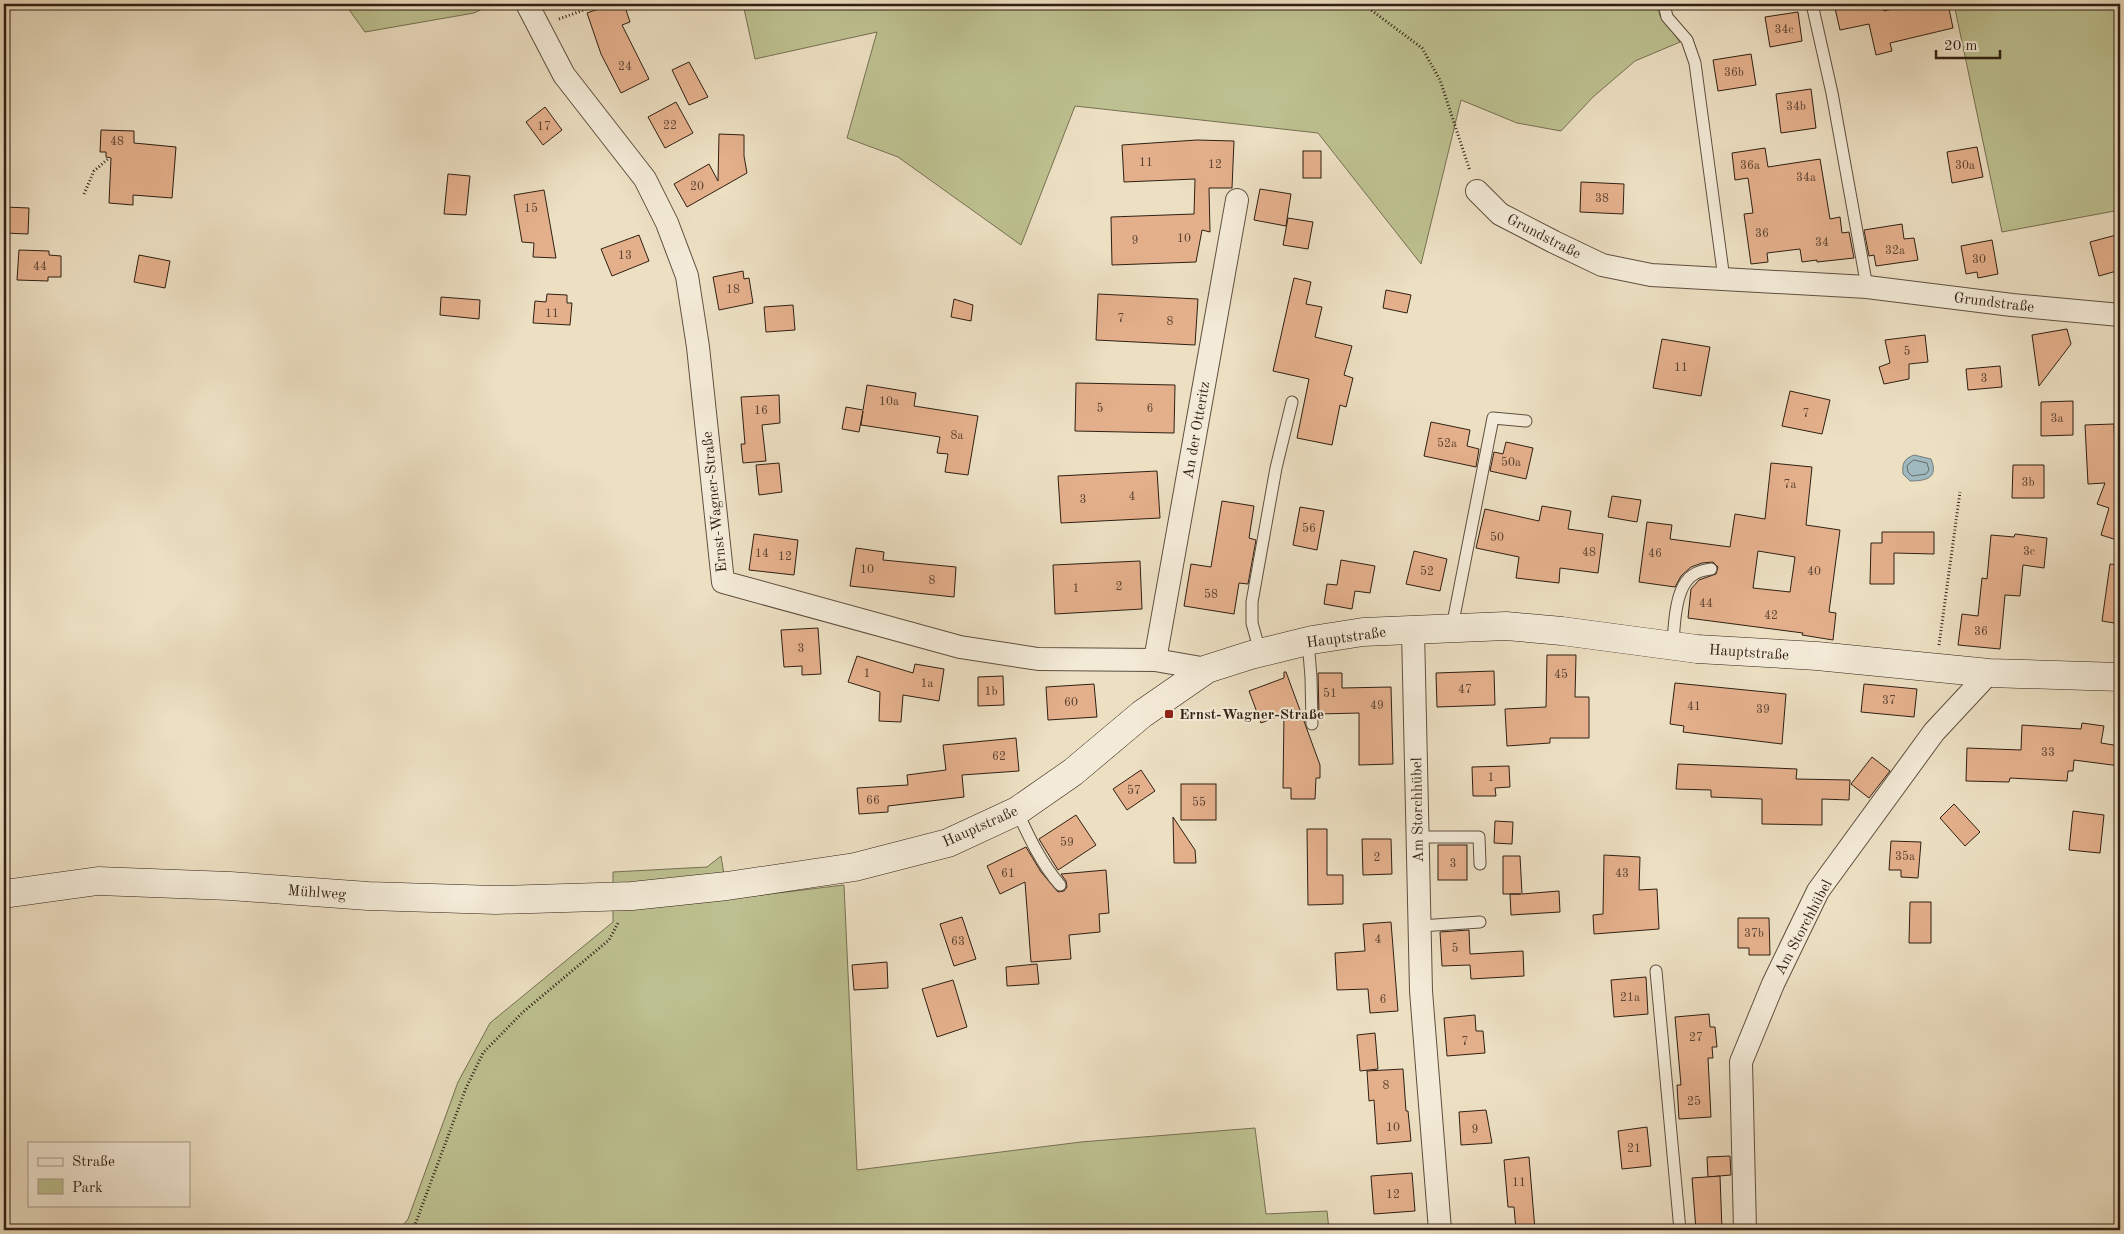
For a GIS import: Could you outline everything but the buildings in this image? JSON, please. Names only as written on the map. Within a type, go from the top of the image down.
[{"type":"street","name":"Ernst-Wagner-Straße","points":[[527,4],[564,75],[645,179],[667,223],[687,276],[698,347],[723,582],[960,646],[1038,660],[1155,660],[1207,669]]},
{"type":"street","name":"Grundstraße","points":[[1477,190],[1500,214],[1602,265],[1651,275],[1867,287],[2012,306],[2120,315]]},
{"type":"street","name":"An der Otteritz","points":[[1155,660],[1237,200]]},
{"type":"street","name":"Hauptstraße","points":[[632,896],[727,886],[855,867],[948,843],[1017,811],[1073,772],[1142,714],[1207,669],[1260,652],[1308,641],[1363,632],[1506,626],[1673,645],[1989,673],[2120,677]]},
{"type":"street","name":"Am Storchhübel","points":[[1413,630],[1421,991],[1440,1230]]},
{"type":"street","name":"Am Storchhübel","points":[[1745,1230],[1741,1062],[1773,984],[1818,891],[1934,732],[1989,673]]},
{"type":"street","name":"Mühlweg","points":[[4,894],[98,881],[230,886],[368,896],[496,900],[632,896]]},
{"type":"lane","points":[[1664,4],[1667,17],[1687,40],[1695,63],[1724,278]]},
{"type":"lane","points":[[1812,4],[1832,93],[1867,287]]},
{"type":"lane","points":[[1260,652],[1252,623],[1252,602],[1276,468],[1292,402]]},
{"type":"lane","points":[[1452,627],[1493,418],[1526,421]]},
{"type":"lane","points":[[1673,645],[1676,610],[1684,583],[1691,576],[1711,568]]},
{"type":"lane","points":[[1308,641],[1312,724]]},
{"type":"lane","points":[[1017,811],[1038,852],[1060,885]]},
{"type":"lane","points":[[1418,837],[1479,837],[1480,864]]},
{"type":"lane","points":[[1420,926],[1480,922]]},
{"type":"lane","points":[[1656,971],[1680,1230]]},
{"type":"path","points":[[539,27],[600,4]]},
{"type":"path","points":[[1363,4],[1422,48],[1440,80],[1477,190]]},
{"type":"path","points":[[84,194],[94,171],[109,158]]},
{"type":"path","points":[[1935,667],[1960,492]]},
{"type":"path","points":[[413,1230],[466,1088],[483,1053],[523,1012],[609,940],[632,896]]},
{"type":"green space","points":[[345,4],[493,4],[474,13],[365,32]]},
{"type":"green space","points":[[743,4],[1657,4],[1660,16],[1680,42],[1635,61],[1593,97],[1561,131],[1517,123],[1461,100],[1421,264],[1318,133],[1075,106],[1021,245],[898,157],[847,138],[877,32],[755,59]]},
{"type":"green space","points":[[1954,4],[2120,4],[2120,210],[2002,232]]},
{"type":"green space","points":[[721,856],[728,899],[844,885],[857,1170],[1081,1142],[1255,1128],[1266,1214],[1327,1211],[1329,1230],[399,1230],[408,1219],[458,1082],[490,1023],[613,922],[613,872],[707,867]]},
{"type":"water","points":[[1914,455],[1931,459],[1933,470],[1930,477],[1910,481],[1903,474],[1904,462]]},
{"type":"place","name":"Ernst-Wagner-Straße","points":[[1169,714]]}]
